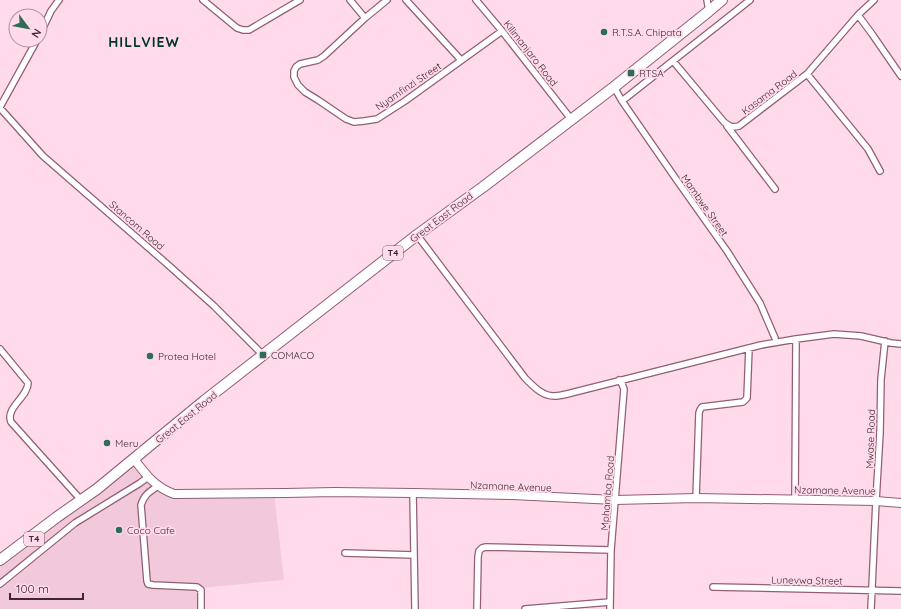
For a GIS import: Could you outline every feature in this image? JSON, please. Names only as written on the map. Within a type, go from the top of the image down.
[{"type":"highway","name":"Great East Road","points":[[0,560],[51,521],[97,490],[204,401],[417,235],[614,87],[722,0]]},
{"type":"highway","name":"Great East Road","points":[[0,567],[67,510]]},
{"type":"street","points":[[48,17],[59,0]]},
{"type":"street","points":[[203,0],[237,28],[249,30],[300,0]]},
{"type":"street","points":[[350,0],[365,18],[387,0]]},
{"type":"street","points":[[406,0],[461,60]]},
{"type":"street","name":"Kilimanjaro Road","points":[[476,0],[572,119]]},
{"type":"street","points":[[707,0],[709,11]]},
{"type":"street","points":[[622,102],[750,0]]},
{"type":"street","name":"Kasama Road","points":[[724,122],[729,126],[738,126],[807,74],[858,15],[874,0]]},
{"type":"street","points":[[858,15],[901,76]]},
{"type":"street","name":"Nyamfinzi Street","points":[[365,18],[324,56],[318,60],[300,64],[294,71],[294,77],[298,85],[305,92],[346,119],[354,122],[376,119],[405,101],[502,31]]},
{"type":"street","points":[[0,108],[33,48]]},
{"type":"street","points":[[673,61],[724,122],[775,189]]},
{"type":"street","points":[[895,67],[901,64]]},
{"type":"street","points":[[807,74],[868,149],[880,171]]},
{"type":"street","name":"Mambwe Street","points":[[614,87],[622,102],[727,251],[760,303],[775,338]]},
{"type":"street","name":"Stancom Road","points":[[0,108],[43,156],[214,306],[263,355]]},
{"type":"street","points":[[417,235],[525,378],[536,389],[546,395],[554,396],[567,394],[749,348],[796,339],[834,334],[860,336],[901,344]]},
{"type":"street","points":[[796,339],[796,500]]},
{"type":"street","name":"Mwase Road","points":[[871,609],[880,433],[881,379],[885,341]]},
{"type":"street","points":[[696,498],[700,410],[702,407],[743,402],[746,400],[749,348]]},
{"type":"street","points":[[0,349],[28,383],[28,387],[10,413],[9,417],[11,422],[81,500]]},
{"type":"street","name":"Mphamba Road","points":[[610,609],[611,550],[624,389],[619,380]]},
{"type":"street","name":"Nzamane Avenue","points":[[134,459],[148,477],[158,486],[174,494],[334,492],[512,495],[615,500],[696,498],[876,501],[901,503]]},
{"type":"street","points":[[0,584],[75,523],[140,484],[148,477]]},
{"type":"street","points":[[158,486],[146,494],[140,505],[148,584],[196,587],[201,590],[201,609]]},
{"type":"street","points":[[413,493],[415,609]]},
{"type":"street","points":[[477,609],[478,557],[479,551],[482,548],[611,550]]},
{"type":"street","points":[[345,553],[414,555]]},
{"type":"street","name":"Lunevwa Street","points":[[713,587],[901,591]]},
{"type":"street","points":[[525,609],[610,602]]},
{"type":"shaded area","points":[[134,459],[175,494],[274,493],[284,580],[199,588],[199,609],[0,609],[0,566]]},
{"type":"place","name":"R.T.S.A. Chipata","points":[[604,32]]},
{"type":"place","name":"RTSA","points":[[631,73]]},
{"type":"place","name":"COMACO","points":[[263,355]]},
{"type":"place","name":"Protea Hotel","points":[[150,356]]},
{"type":"place","name":"Meru","points":[[107,443]]},
{"type":"place","name":"Coco Cafe","points":[[119,530]]},
{"type":"district","name":"HILLVIEW","points":[[144,42]]}]
